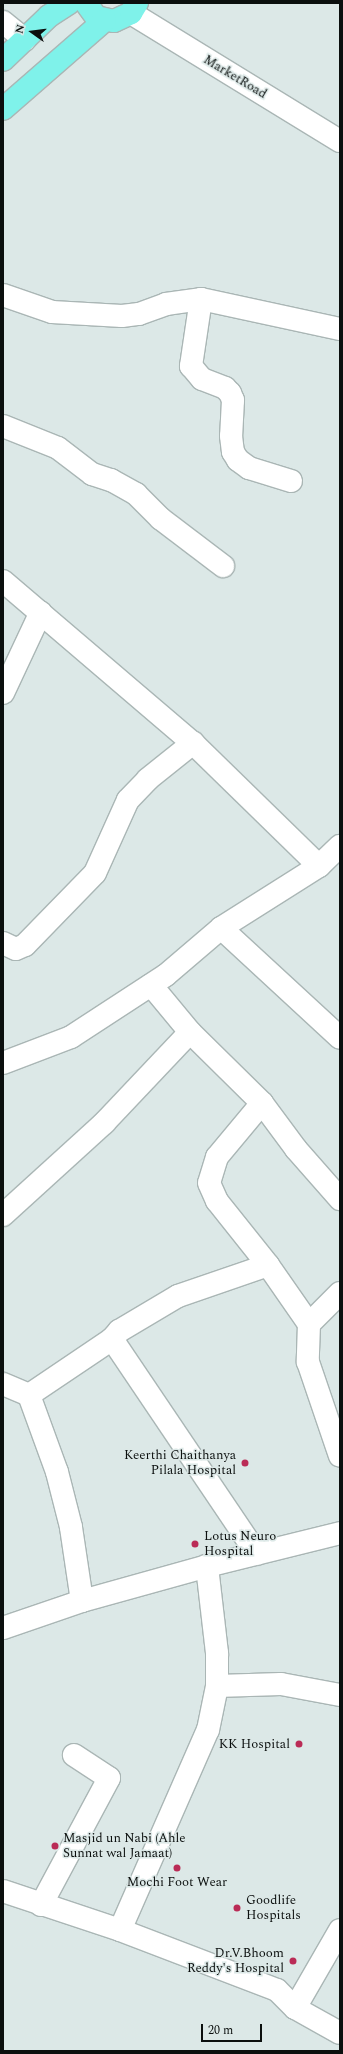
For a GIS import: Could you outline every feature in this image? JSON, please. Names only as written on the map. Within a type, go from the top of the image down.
[{"type":"highway","points":[[3,60],[50,16],[69,3]]},
{"type":"highway","points":[[86,3],[96,17],[114,21],[134,8]]},
{"type":"highway","points":[[3,109],[105,20]]},
{"type":"street","name":"MarketRoad","points":[[134,8],[340,141]]},
{"type":"street","points":[[3,22],[25,40]]},
{"type":"street","points":[[3,295],[52,312],[122,316],[139,314],[166,304],[201,299],[340,329]]},
{"type":"street","points":[[201,299],[191,366],[202,379],[225,388],[230,393],[233,400],[231,436],[234,452],[238,460],[249,468],[291,481]]},
{"type":"street","points":[[3,426],[58,448],[92,474],[111,480],[136,494],[161,519],[223,566]]},
{"type":"street","points":[[3,580],[192,743],[332,857],[221,928],[152,985],[71,1037],[3,1063]]},
{"type":"street","points":[[3,693],[41,612]]},
{"type":"street","points":[[3,944],[16,949],[25,945],[95,874],[128,800],[148,779],[192,743]]},
{"type":"street","points":[[221,928],[340,1038]]},
{"type":"street","points":[[152,985],[190,1032],[262,1103],[296,1149],[340,1199]]},
{"type":"street","points":[[3,1214],[104,1122],[190,1032]]},
{"type":"street","points":[[262,1103],[217,1156],[209,1183],[217,1201],[268,1265],[309,1324],[308,1362],[340,1456]]},
{"type":"street","points":[[29,1395],[112,1339],[119,1331],[178,1296],[268,1265]]},
{"type":"street","points":[[309,1324],[340,1293]]},
{"type":"street","points":[[112,1339],[257,1554]]},
{"type":"street","points":[[3,1384],[29,1395],[57,1472],[71,1526],[82,1602]]},
{"type":"street","points":[[3,1628],[82,1602],[207,1566],[340,1534]]},
{"type":"street","points":[[120,1930],[208,1730],[217,1686],[217,1653],[207,1566]]},
{"type":"street","points":[[217,1686],[282,1684],[340,1695]]},
{"type":"street","points":[[41,1905],[109,1778],[74,1755]]},
{"type":"street","points":[[3,1891],[41,1905],[120,1930],[277,1990],[295,2008],[340,2033]]},
{"type":"street","points":[[295,2008],[340,1930]]},
{"type":"place","name":"Keerthi Chaithanya Pilala Hospital","points":[[245,1463]]},
{"type":"place","name":"Lotus Neuro Hospital","points":[[195,1544]]},
{"type":"place","name":"KK Hospital","points":[[299,1744]]},
{"type":"place","name":"Masjid un Nabi (Ahle Sunnat wal Jamaat)","points":[[55,1846]]},
{"type":"place","name":"Mochi Foot Wear","points":[[177,1868]]},
{"type":"place","name":"Goodlife Hospitals","points":[[237,1908]]},
{"type":"place","name":"Dr.V.Bhoom Reddy's Hospital","points":[[293,1961]]}]
